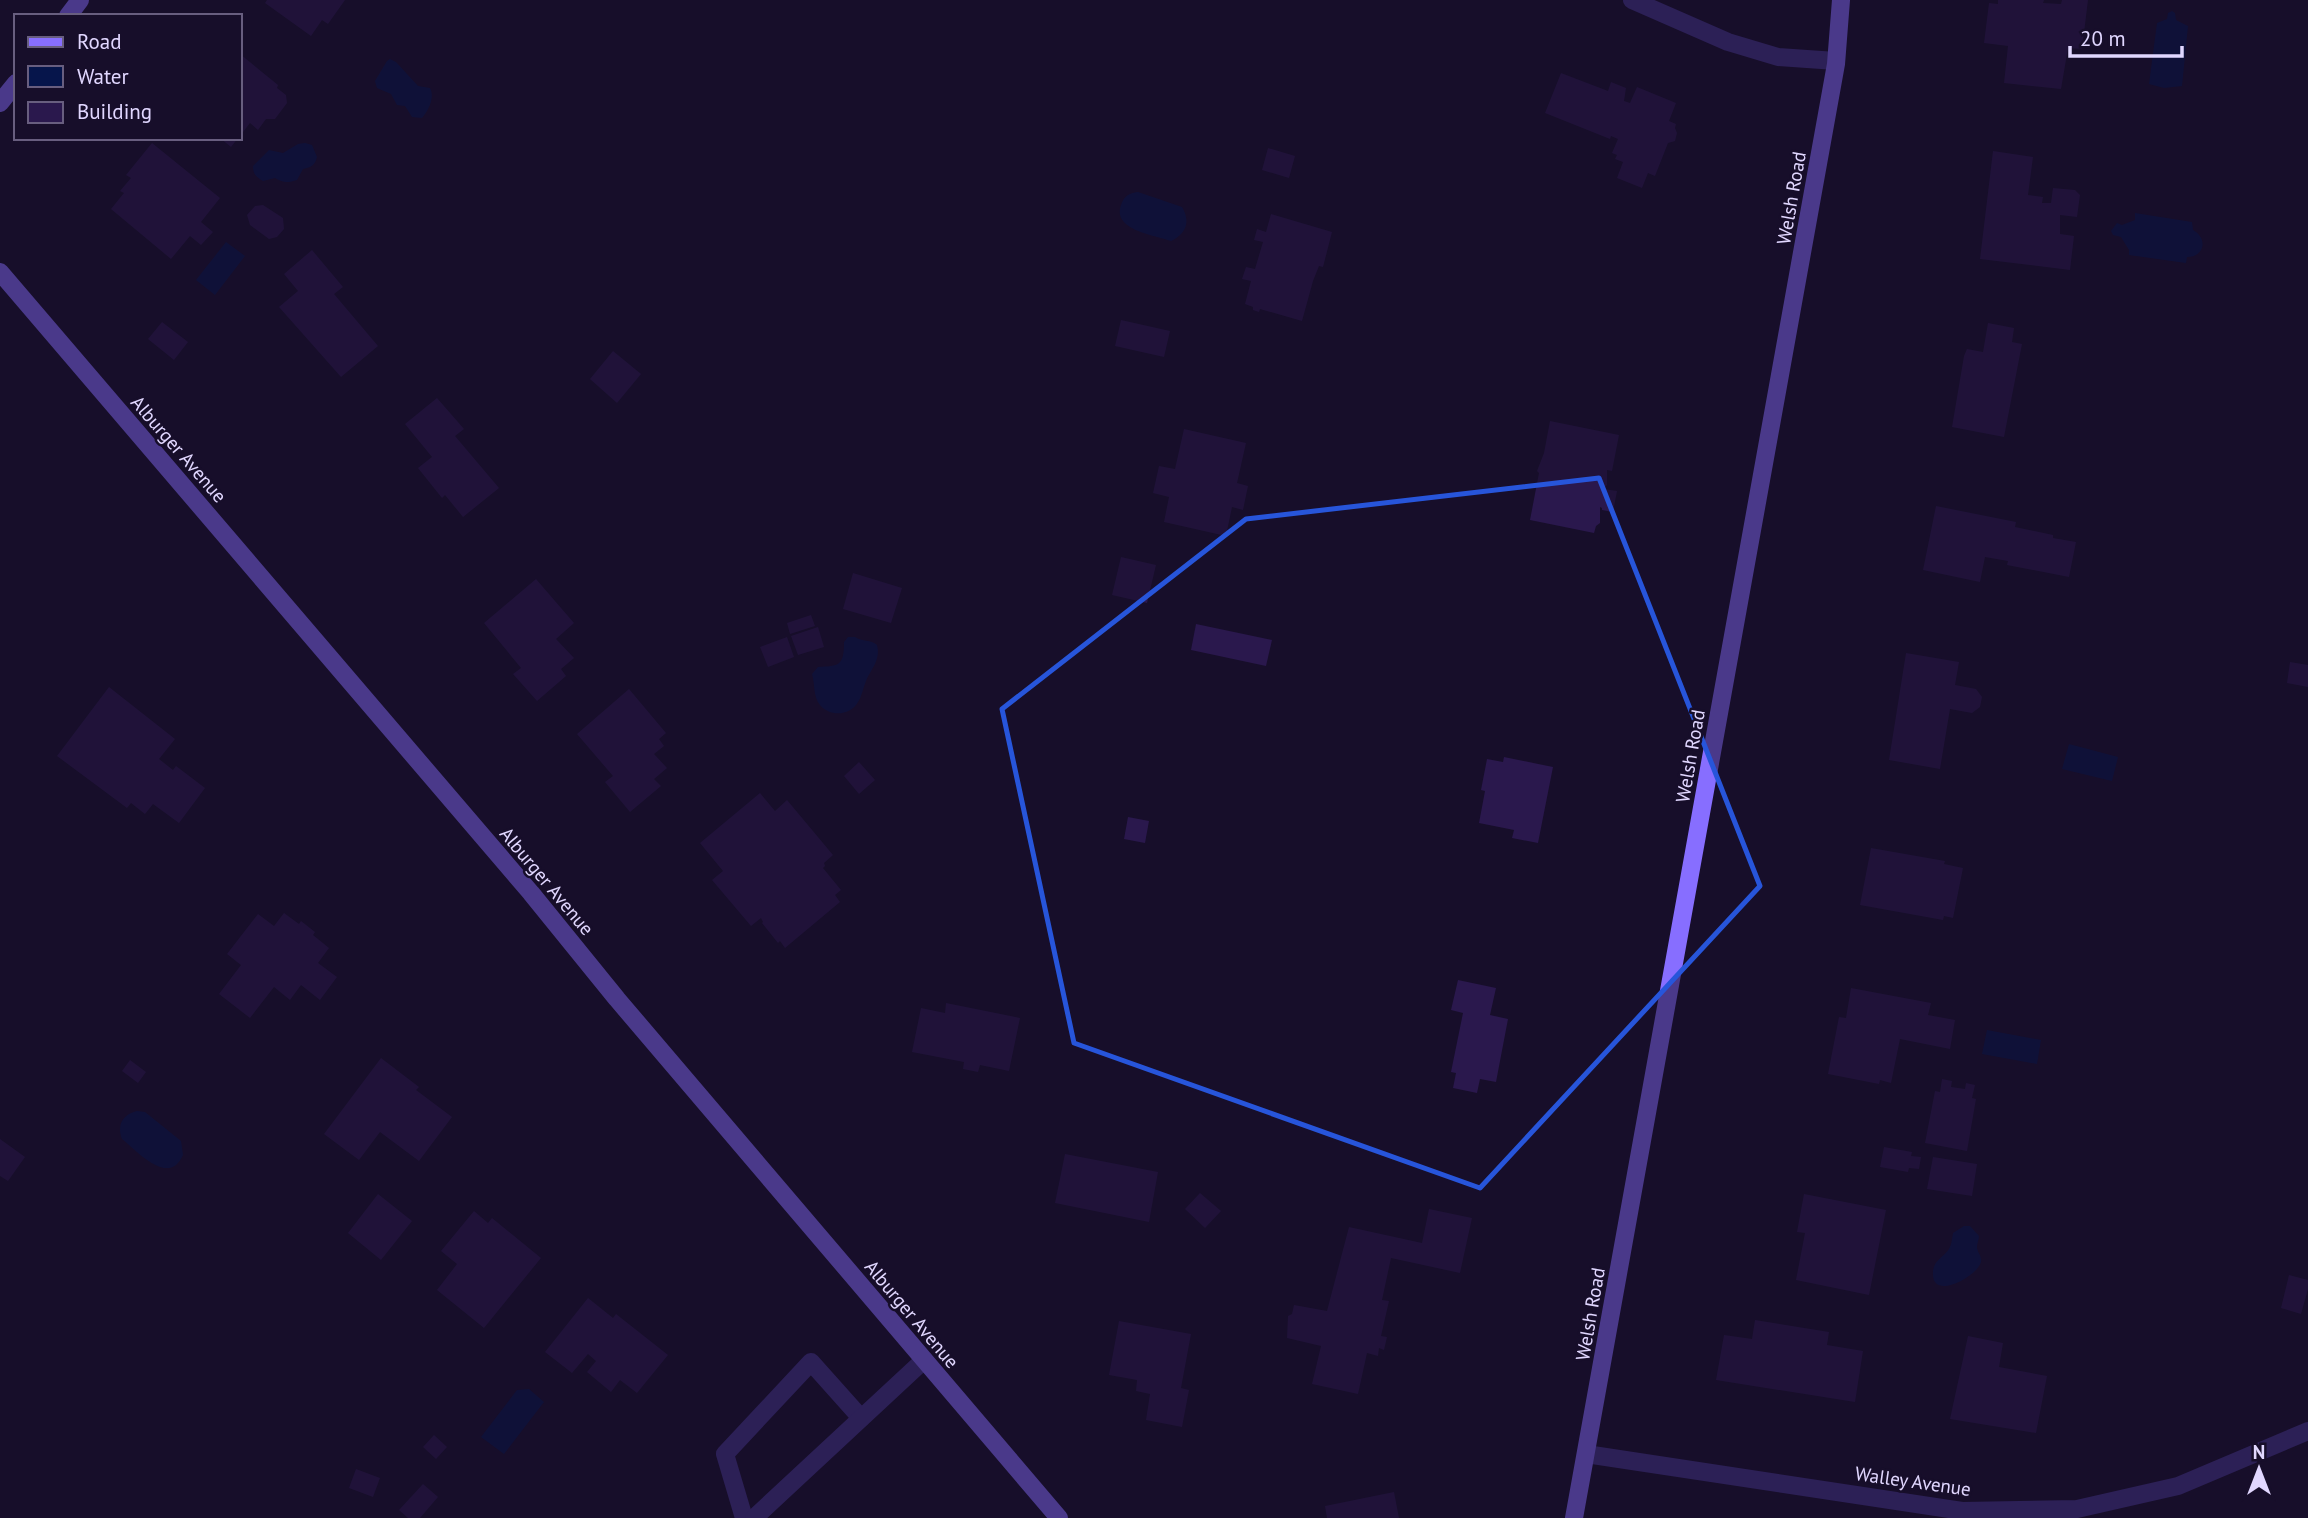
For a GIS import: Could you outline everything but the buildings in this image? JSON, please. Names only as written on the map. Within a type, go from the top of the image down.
[{"type":"street","points":[[1632,0],[1728,42],[1778,57],[1836,61]]},
{"type":"street","name":"Welsh Road","points":[[1574,1518],[1836,61],[1841,0]]},
{"type":"street","points":[[0,103],[14,86]]},
{"type":"street","name":"Alburger Avenue","points":[[0,272],[531,893],[617,999],[1059,1518]]},
{"type":"street","points":[[754,1518],[924,1360]]},
{"type":"street","points":[[744,1518],[725,1454],[811,1362],[861,1419]]},
{"type":"street","name":"Walley Avenue","points":[[1586,1454],[1962,1511],[2077,1509],[2178,1486],[2308,1432]]},
{"type":"highlighted area","points":[[1599,478],[1760,886],[1480,1188],[1074,1043],[1002,709],[1246,519]]},
{"type":"water","points":[[2172,11],[2176,20],[2188,26],[2182,86],[2164,88],[2149,84],[2157,23],[2167,19],[2168,13]]},
{"type":"water","points":[[390,59],[418,86],[430,88],[431,103],[422,118],[412,117],[405,106],[397,105],[391,94],[377,88],[375,81]]},
{"type":"water","points":[[305,143],[312,145],[317,157],[313,165],[303,169],[297,180],[286,182],[275,178],[263,181],[255,175],[253,166],[269,150],[283,153]]},
{"type":"water","points":[[1138,192],[1182,207],[1186,223],[1180,235],[1171,241],[1128,226],[1120,213],[1121,205],[1127,196]]},
{"type":"water","points":[[2135,213],[2192,222],[2193,230],[2201,238],[2201,251],[2187,257],[2186,263],[2129,255],[2121,237],[2113,235],[2111,231],[2117,223],[2122,225],[2135,220]]},
{"type":"water","points":[[226,242],[245,256],[215,295],[196,280]]},
{"type":"water","points":[[848,637],[875,643],[878,655],[861,697],[854,707],[840,713],[829,712],[818,702],[812,674],[818,667],[839,663],[843,656],[844,642]]},
{"type":"water","points":[[2069,744],[2118,757],[2112,781],[2062,769]]},
{"type":"water","points":[[1987,1030],[2041,1040],[2037,1064],[1982,1054]]},
{"type":"water","points":[[137,1111],[145,1112],[181,1141],[183,1155],[177,1164],[170,1168],[153,1164],[122,1139],[122,1121]]},
{"type":"water","points":[[1964,1226],[1970,1226],[1979,1236],[1977,1247],[1981,1262],[1972,1274],[1955,1284],[1939,1285],[1934,1280],[1934,1267],[1949,1249],[1953,1233]]},
{"type":"water","points":[[529,1389],[544,1402],[504,1454],[481,1437],[517,1390]]}]
